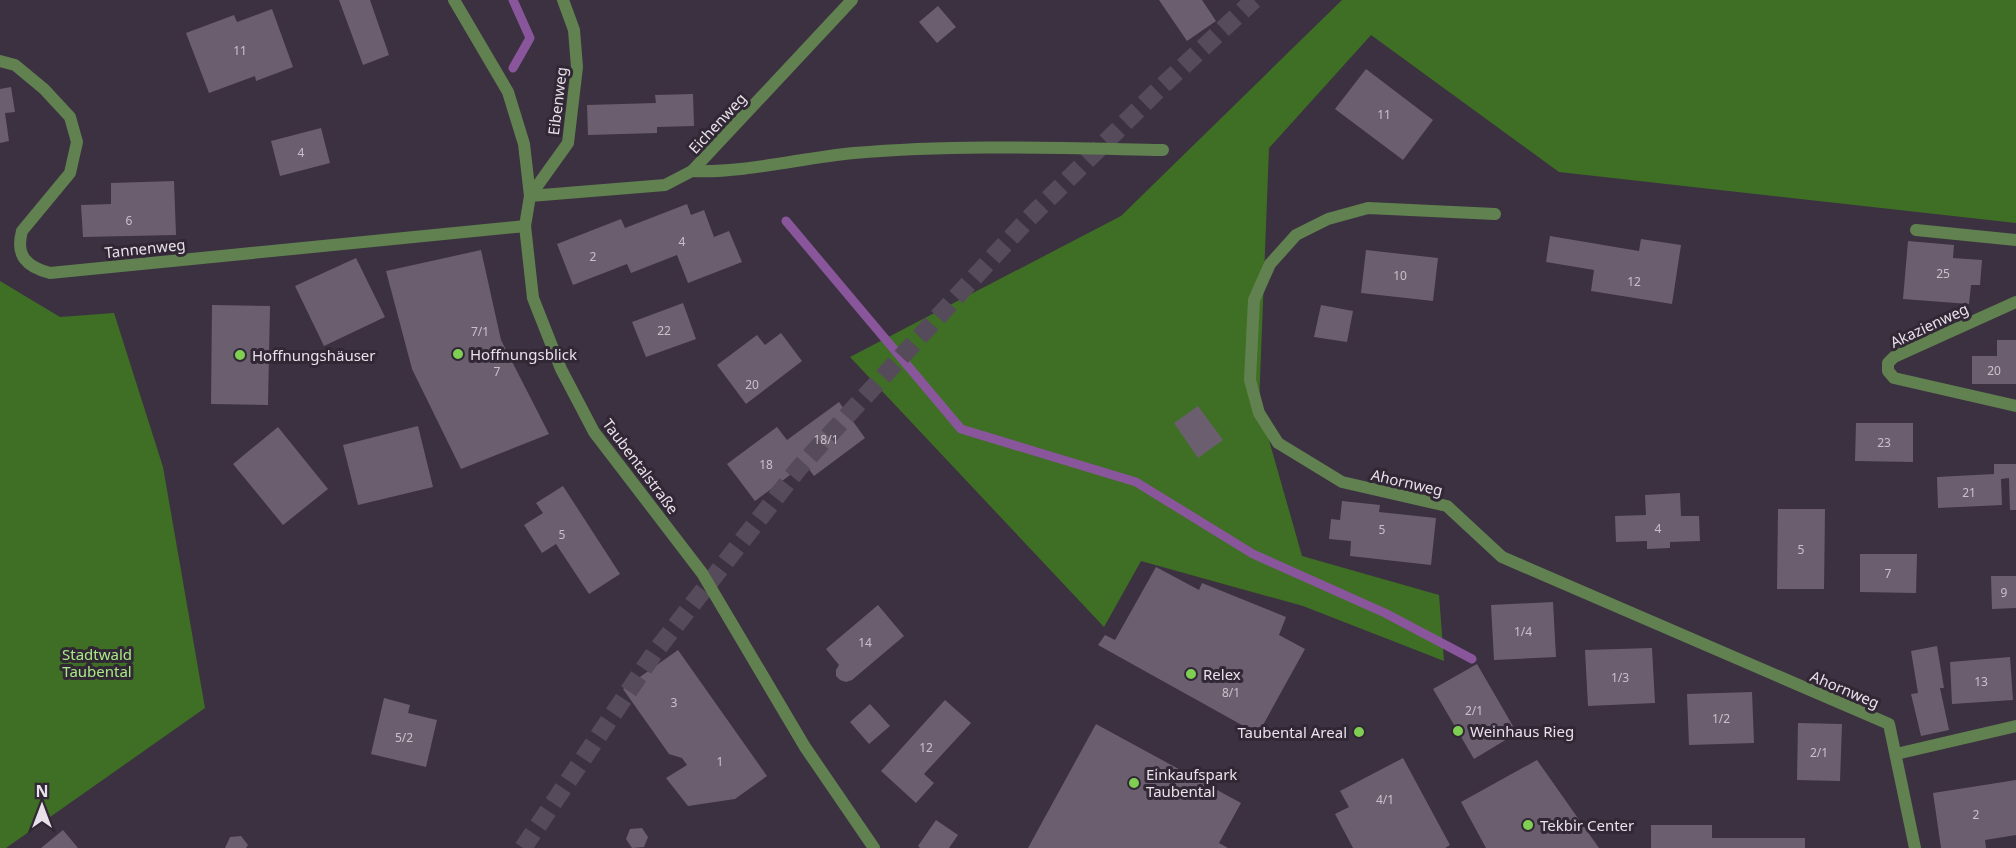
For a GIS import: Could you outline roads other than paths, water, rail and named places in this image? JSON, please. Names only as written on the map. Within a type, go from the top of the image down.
[{"type":"street","name":"Taubentalstraße","points":[[454,0],[508,92],[524,144],[530,196],[525,226],[533,298],[561,369],[594,432],[702,573],[805,747],[874,848]]},
{"type":"street","name":"Eibenweg","points":[[530,196],[568,142],[577,67],[574,30],[563,0]]},
{"type":"street","name":"Eichenweg","points":[[530,196],[665,184],[692,171],[852,0]]},
{"type":"street","name":"Tannenweg","points":[[0,61],[15,65],[44,88],[70,117],[77,142],[70,173],[22,231],[21,252],[26,261],[37,269],[50,273],[525,226]]},
{"type":"street","points":[[692,171],[718,172],[854,153],[978,147],[1163,150]]},
{"type":"street","name":"Ahornweg","points":[[1496,214],[1368,208],[1329,219],[1296,235],[1270,264],[1254,300],[1250,380],[1258,413],[1278,442],[1341,482],[1447,506],[1502,557],[1889,724],[1896,754]]},
{"type":"street","points":[[1916,230],[2016,240]]},
{"type":"street","name":"Akazienweg","points":[[2016,302],[1894,357],[1888,363],[1888,371],[1894,378],[2016,406]]},
{"type":"street","points":[[1915,848],[1896,754],[2016,726]]},
{"type":"waterway","points":[[513,0],[530,38],[513,68]]},
{"type":"waterway","points":[[786,221],[961,429],[1136,482],[1253,554],[1385,613],[1472,659]]},
{"type":"tunnel","points":[[523,848],[655,652],[799,468],[1028,219],[1158,90],[1254,0]]},
{"type":"place","name":"Hoffnungsblick","points":[[458,354]]},
{"type":"place","name":"Hoffnungshäuser","points":[[240,355]]},
{"type":"place","name":"Relex","points":[[1191,674]]},
{"type":"place","name":"Weinhaus Rieg","points":[[1458,731]]},
{"type":"place","name":"Taubental Areal","points":[[1359,732]]},
{"type":"place","name":"Einkaufspark Taubental","points":[[1134,783]]},
{"type":"place","name":"Tekbir Center","points":[[1528,825]]},
{"type":"park label","name":"Stadtwald Taubental","points":[[97,662]]}]
